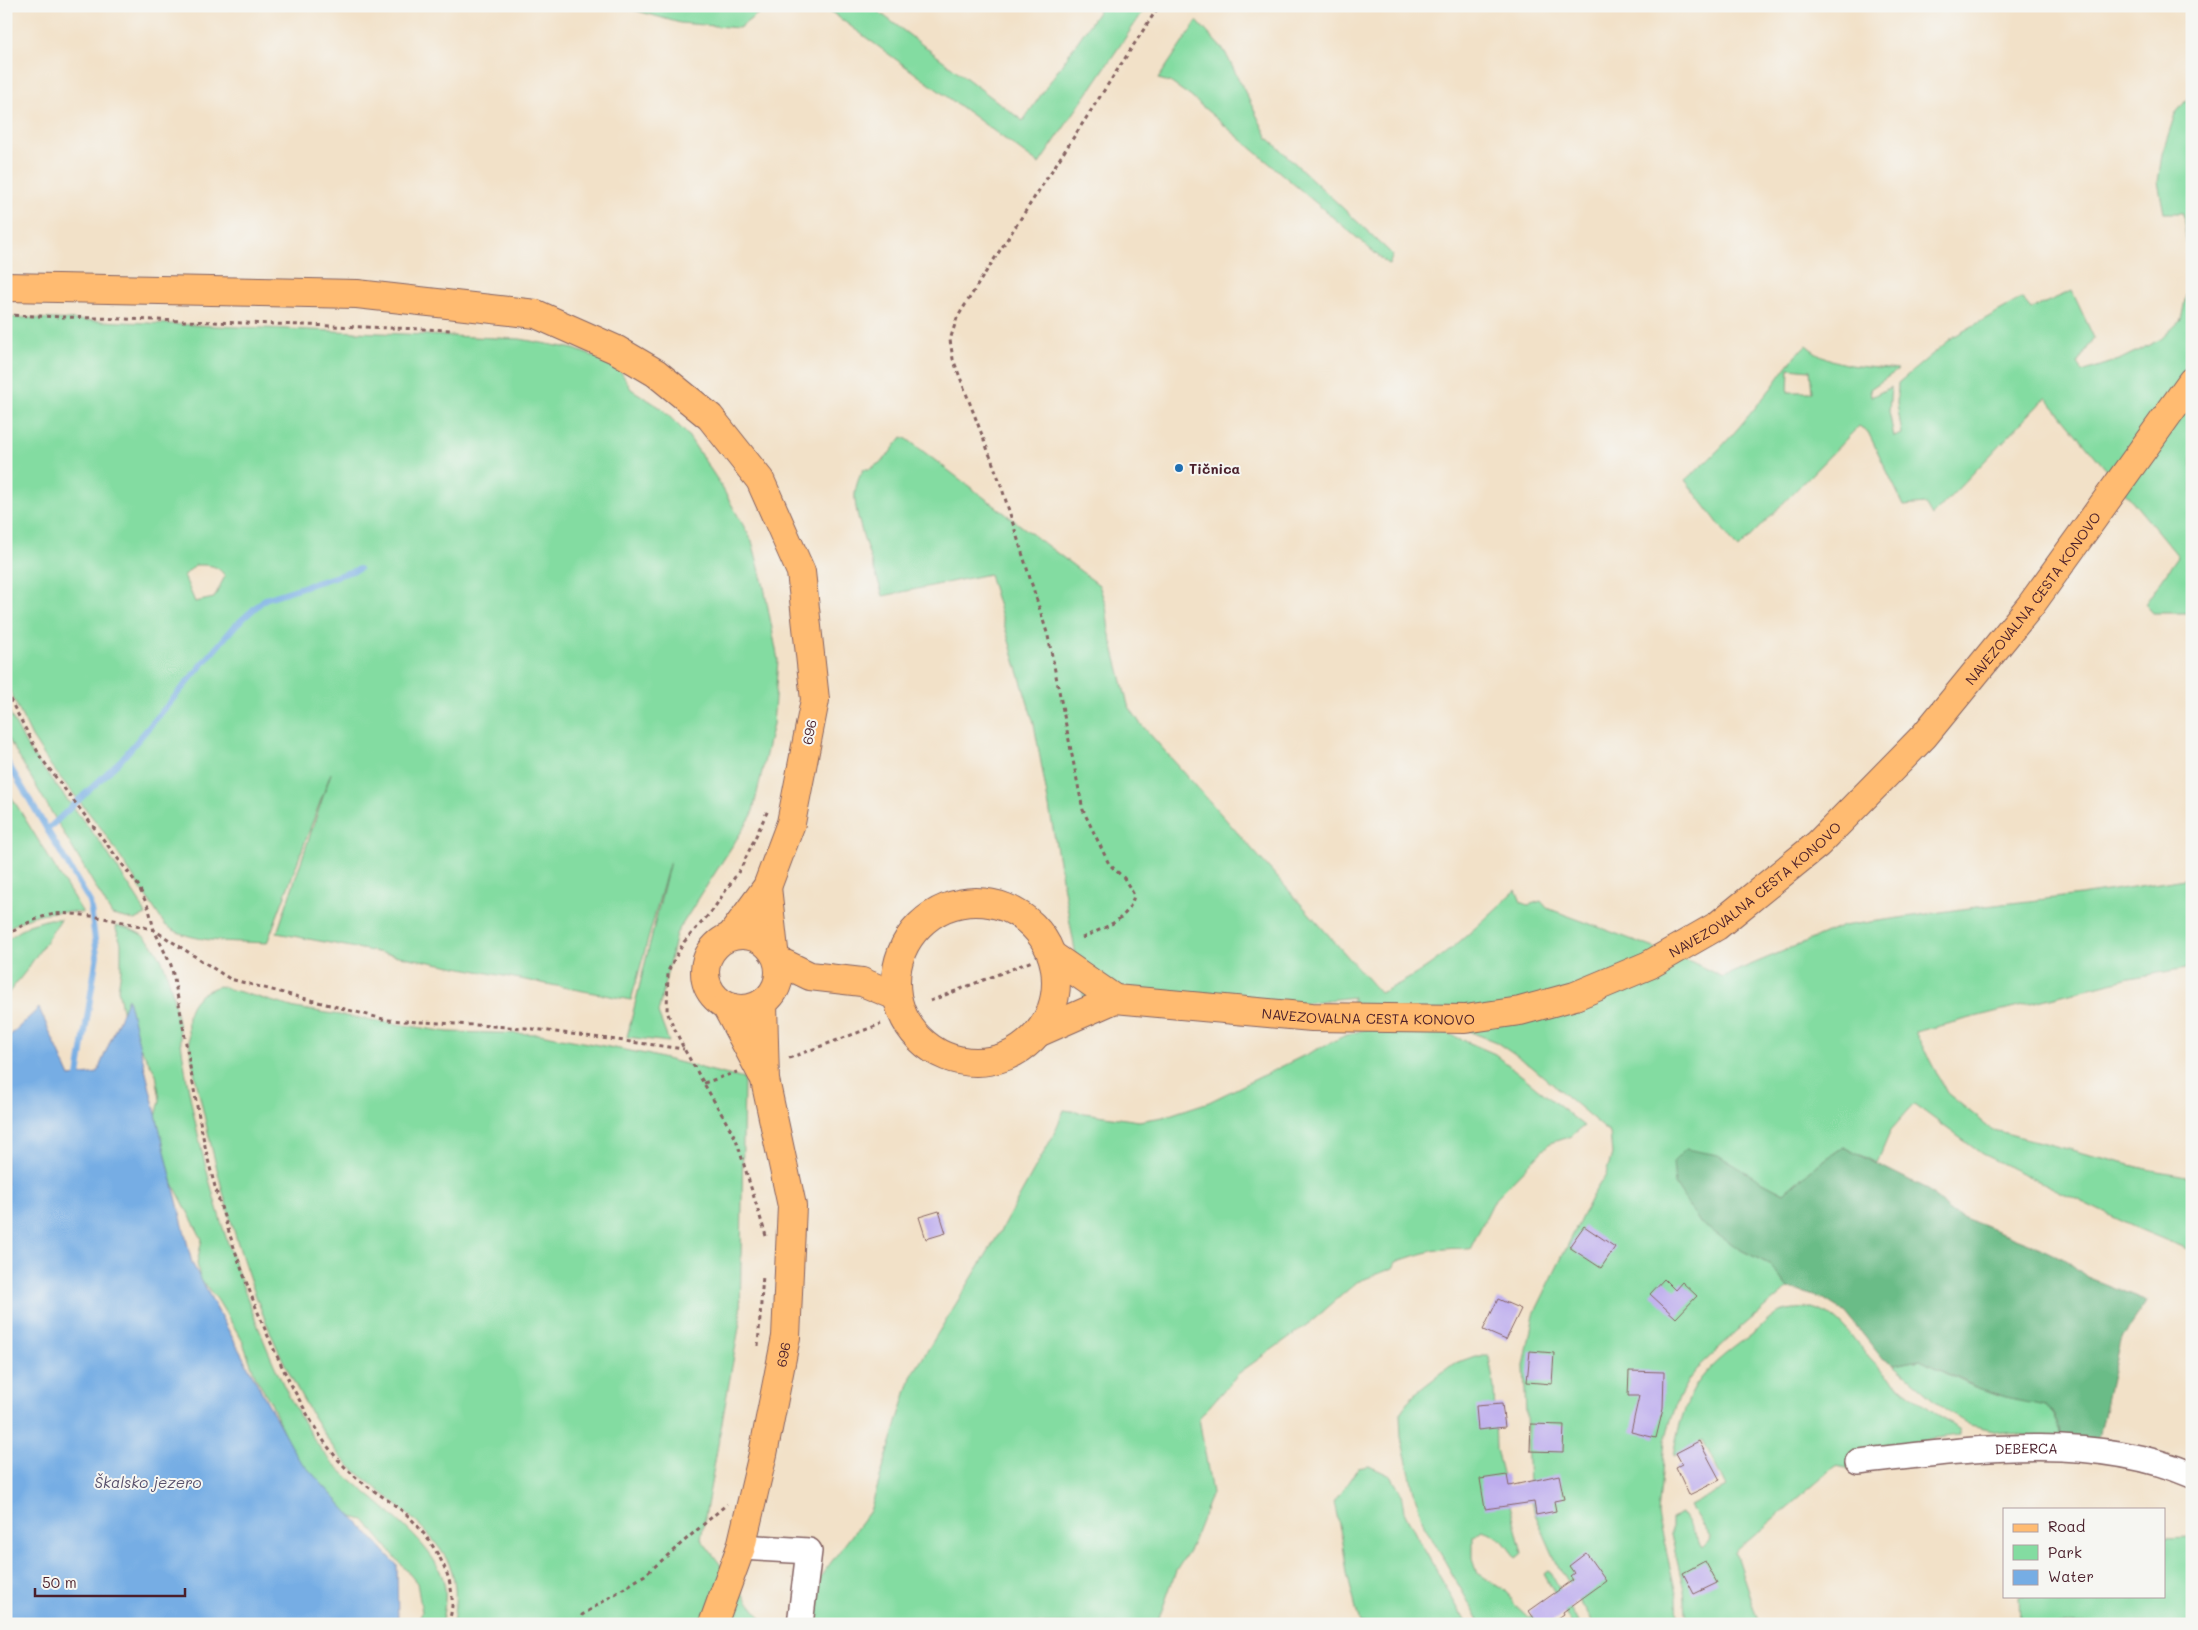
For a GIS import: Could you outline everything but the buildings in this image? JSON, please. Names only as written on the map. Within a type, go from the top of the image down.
[{"type":"main road","name":"696","points":[[6,287],[357,294],[536,314],[617,350],[648,368],[710,417],[760,480],[801,572],[815,700],[791,823],[767,888],[731,936],[721,941],[712,950],[705,968],[708,987],[715,998],[726,1006],[765,1080],[792,1206],[786,1337],[763,1454],[741,1547],[713,1624]]},
{"type":"main road","name":"NAVEZOVALNA CESTA KONOVO","points":[[1042,958],[1115,999],[1312,1017],[1465,1019],[1520,1011],[1575,996],[1649,965],[1717,926],[1818,844],[1924,736],[2031,605],[2192,381]]},
{"type":"main road","name":"696","points":[[765,1080],[773,975],[767,888]]},
{"type":"main road","name":"NAVEZOVALNA CESTA KONOVO","points":[[862,982],[904,944],[920,923],[943,908],[969,901],[996,903],[1020,914],[1040,932],[1042,958],[1057,982],[1052,1009],[1040,1032]]},
{"type":"main road","points":[[726,1006],[738,1009],[751,1008],[773,975],[765,942],[755,936],[731,936]]},
{"type":"main road","name":"NAVEZOVALNA CESTA KONOVO","points":[[904,944],[896,970],[896,996],[905,1021],[921,1042],[943,1056],[969,1063],[996,1060],[1020,1050],[1040,1032],[1115,999]]},
{"type":"main road","points":[[773,975],[810,976],[862,982],[896,996]]},
{"type":"street","name":"DEBERCA","points":[[1858,1462],[1974,1449],[2086,1448],[2170,1466],[2192,1475]]},
{"type":"street","points":[[741,1547],[809,1551],[800,1624]]},
{"type":"path","points":[[1082,938],[1116,922],[1131,908],[1134,895],[1124,878],[1109,864],[1083,810],[1048,636],[1000,482],[953,359],[950,340],[957,318],[1159,6]]},
{"type":"path","points":[[6,315],[455,330]]},
{"type":"path","points":[[6,692],[41,758],[138,886],[149,908],[154,930],[171,964],[218,1196],[252,1296],[278,1359],[305,1411],[330,1448],[349,1471],[414,1521],[447,1568],[451,1586],[451,1617],[448,1624]]},
{"type":"path","points":[[765,1246],[766,1236],[736,1140],[684,1049],[667,1012],[668,970],[684,942],[712,911],[741,868],[770,806]]},
{"type":"path","points":[[6,936],[28,921],[57,914],[106,919],[154,930],[230,979],[386,1020],[526,1028],[684,1049]]},
{"type":"path","points":[[930,1001],[1042,958]]},
{"type":"path","points":[[789,1058],[882,1024]]},
{"type":"path","points":[[704,1083],[740,1072]]},
{"type":"path","points":[[758,1351],[764,1265]]},
{"type":"path","points":[[580,1624],[582,1615],[645,1575],[728,1503]]},
{"type":"green space","points":[[620,6],[768,6],[739,28],[680,23]]},
{"type":"green space","points":[[823,6],[871,6],[1023,121],[1102,6],[1147,6],[1039,164]]},
{"type":"green space","points":[[1197,21],[1225,52],[1268,138],[1393,255],[1389,265],[1190,96],[1170,82],[1158,79]]},
{"type":"green space","points":[[2192,93],[2192,613],[2153,613],[2145,604],[2178,556],[2046,397],[1932,516],[1925,504],[1904,506],[1868,432],[1859,426],[1738,549],[1685,480],[1731,436],[1806,345],[1816,353],[1849,365],[1898,370],[1870,389],[1871,397],[1891,387],[1889,411],[1894,437],[1902,434],[1897,404],[1898,383],[1953,337],[2022,298],[2031,309],[2072,291],[2094,338],[2077,364],[2082,372],[2119,360],[2161,339],[2181,320],[2190,276],[2183,213],[2164,213],[2158,182],[2162,154],[2175,114]],"holes":[[[1789,368],[1810,370],[1812,392],[1788,392]]]},
{"type":"green space","points":[[6,317],[520,339],[574,349],[617,365],[631,389],[661,408],[687,434],[719,482],[752,541],[764,587],[778,660],[773,724],[752,815],[676,934],[658,1013],[669,1042],[627,1037],[670,861],[631,1000],[277,933],[331,773],[267,943],[201,939],[188,936],[165,925],[101,828],[51,766],[32,737],[6,683]],"holes":[[[195,565],[215,567],[225,576],[214,598],[195,602],[184,576]]]},
{"type":"green space","points":[[902,437],[1099,585],[1106,606],[1109,631],[1128,705],[1140,723],[1380,993],[1400,984],[1436,961],[1469,934],[1516,890],[1521,902],[1528,905],[1541,901],[1547,908],[1692,962],[1722,977],[1843,926],[1969,908],[2080,895],[2192,878],[2192,967],[2130,978],[1915,1032],[1947,1093],[1993,1130],[2146,1169],[2192,1177],[2192,1251],[2134,1227],[1982,1154],[1914,1104],[1891,1130],[1877,1163],[1843,1147],[1813,1168],[1784,1193],[1759,1180],[1741,1250],[1769,1264],[1788,1288],[1736,1332],[1700,1366],[1689,1379],[1678,1399],[1665,1440],[1658,1515],[1677,1598],[1678,1624],[1594,1624],[1559,1568],[1535,1514],[1529,1487],[1524,1366],[1534,1314],[1592,1196],[1606,1174],[1612,1154],[1610,1133],[1531,1066],[1496,1042],[1448,1023],[1352,1024],[1353,997],[1196,1016],[1086,1011],[1034,724],[989,574],[883,596],[866,544],[855,503],[858,481],[864,469],[870,469],[884,460]]},
{"type":"green space","points":[[6,706],[30,752],[100,842],[139,901],[146,915],[134,920],[112,915],[6,735]]},
{"type":"green space","points":[[6,788],[83,913],[51,912],[26,919],[6,929]]},
{"type":"green space","points":[[49,919],[61,919],[26,971],[6,996],[6,940],[29,925]]},
{"type":"green space","points":[[115,926],[130,929],[148,940],[153,945],[166,971],[171,986],[185,1072],[203,1157],[230,1250],[273,1363],[295,1407],[320,1448],[351,1480],[410,1532],[427,1551],[439,1569],[445,1588],[441,1624],[416,1624],[422,1612],[417,1583],[364,1520],[333,1512],[303,1479],[271,1403],[256,1378],[242,1340],[217,1299],[200,1279],[197,1263],[202,1239],[169,1176],[156,1117],[160,1100],[156,1074],[124,1020],[118,989],[121,970],[121,943]]},
{"type":"green space","points":[[219,986],[295,1008],[448,1032],[540,1034],[646,1054],[744,1079],[740,1322],[701,1539],[761,1618],[760,1624],[453,1624],[454,1582],[453,1574],[446,1558],[432,1538],[414,1520],[355,1471],[335,1450],[309,1410],[287,1369],[250,1281],[222,1189],[195,1078],[189,1041],[188,1019],[191,1006],[201,995]]},
{"type":"green space","points":[[1375,1026],[1440,1030],[1495,1054],[1584,1126],[1571,1136],[1550,1143],[1495,1199],[1470,1249],[1441,1249],[1414,1256],[1396,1262],[1393,1268],[1357,1282],[1312,1321],[1239,1373],[1199,1418],[1212,1493],[1190,1549],[1176,1571],[1157,1624],[812,1624],[820,1577],[870,1511],[911,1377],[997,1237],[1053,1136],[1064,1110],[1139,1121],[1163,1117],[1209,1102],[1344,1036]]},
{"type":"green space","points":[[1843,1147],[1929,1190],[1949,1212],[2038,1247],[2067,1261],[2087,1277],[2147,1301],[2120,1340],[2098,1438],[2062,1440],[2059,1422],[2055,1414],[2045,1406],[2005,1398],[1980,1389],[1920,1360],[1894,1365],[1881,1357],[1846,1313],[1824,1299],[1788,1288],[1769,1264],[1741,1250],[1700,1223],[1675,1184],[1673,1162],[1686,1149],[1718,1155],[1784,1193],[1813,1168]]},
{"type":"green space","points":[[1811,1308],[1823,1312],[1840,1323],[1874,1363],[1915,1398],[1959,1430],[1959,1435],[1917,1441],[1893,1448],[1857,1470],[1836,1466],[1735,1552],[1759,1624],[1687,1624],[1684,1590],[1671,1535],[1671,1518],[1682,1513],[1703,1547],[1711,1539],[1690,1506],[1726,1487],[1703,1440],[1673,1456],[1687,1404],[1695,1387],[1708,1370],[1772,1317],[1787,1310]]},
{"type":"green space","points":[[1475,1356],[1489,1356],[1494,1387],[1496,1449],[1522,1553],[1516,1558],[1502,1540],[1483,1530],[1473,1537],[1473,1559],[1478,1574],[1507,1592],[1515,1605],[1528,1617],[1539,1614],[1546,1624],[1481,1624],[1424,1525],[1414,1492],[1401,1437],[1400,1413],[1413,1395],[1453,1364]]},
{"type":"green space","points":[[1920,1360],[1983,1391],[2046,1407],[2056,1418],[2062,1440],[2051,1442],[1970,1425],[1951,1414],[1894,1365]]},
{"type":"green space","points":[[1369,1466],[1391,1476],[1401,1493],[1404,1511],[1417,1537],[1467,1624],[1360,1624],[1347,1574],[1343,1543],[1334,1502],[1358,1468]]},
{"type":"green space","points":[[2192,1537],[2192,1624],[2019,1624],[2018,1598],[2166,1598],[2166,1538]]},
{"type":"green space","points":[[1549,1570],[1579,1624],[1571,1624],[1544,1574]]},
{"type":"water","name":"Škalsko jezero","points":[[128,998],[192,1263],[297,1457],[397,1565],[398,1624],[6,1624],[6,1039],[39,1008],[70,1077],[97,1073]]},
{"type":"waterway","points":[[47,830],[121,760],[235,626],[265,599],[359,569]]},
{"type":"waterway","points":[[6,760],[90,902],[97,955],[78,1076]]},
{"type":"place","name":"Tičnica","points":[[1179,468]]}]
